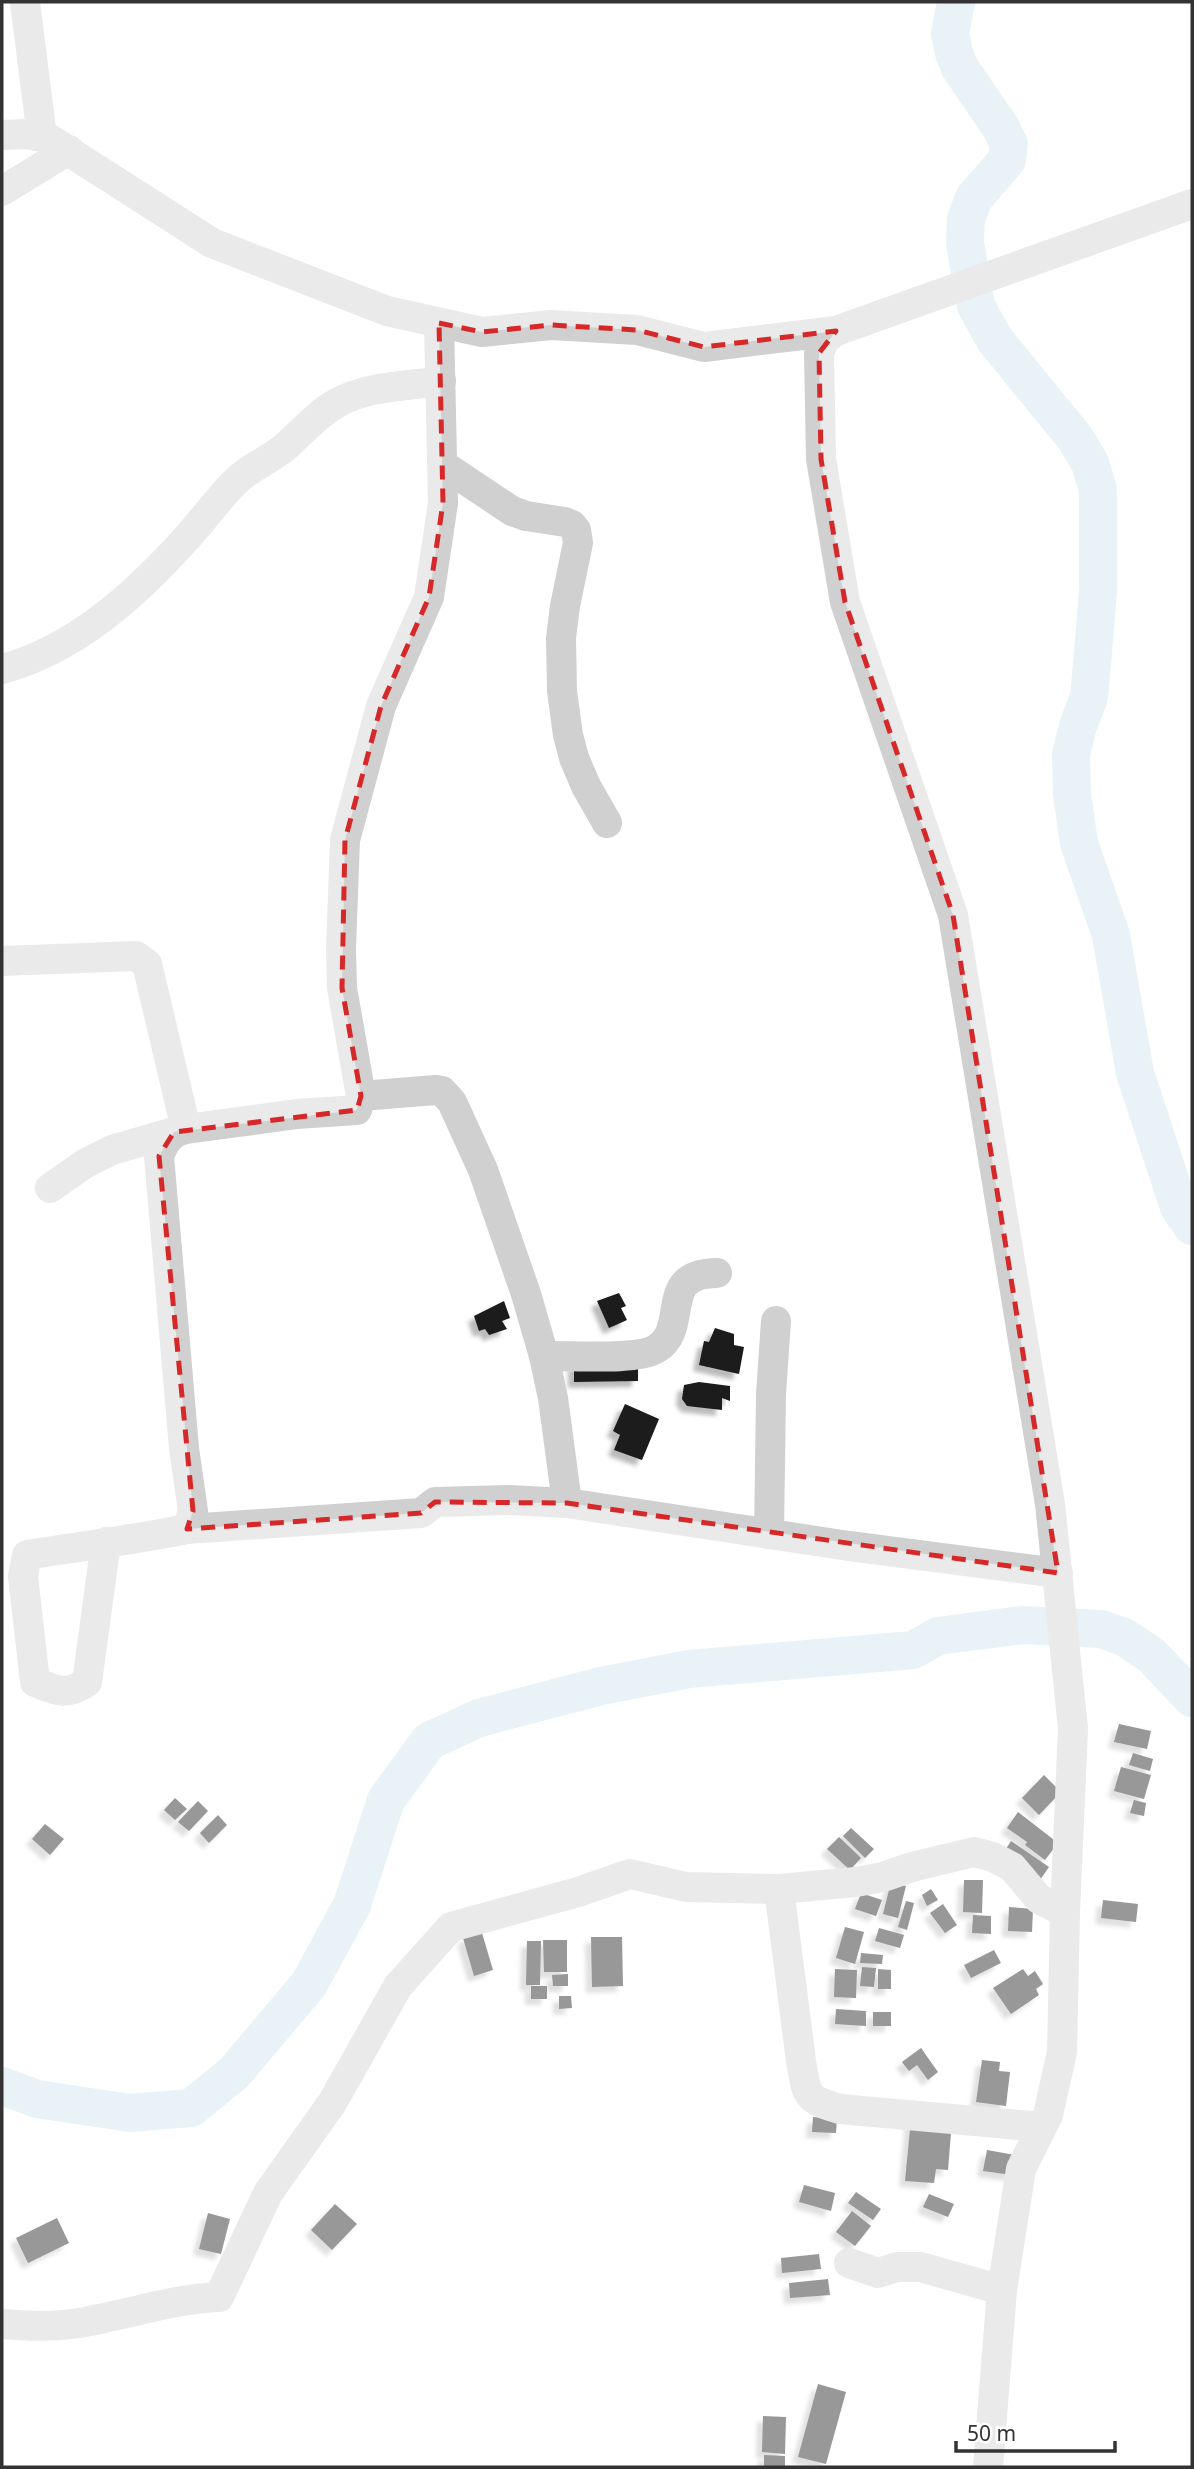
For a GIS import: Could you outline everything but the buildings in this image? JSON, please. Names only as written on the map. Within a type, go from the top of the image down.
[{"type":"street","points":[[24,2],[42,137]]},
{"type":"street","points":[[2,135],[25,134],[42,137],[69,150],[212,243],[387,311],[482,332],[551,325],[637,330],[704,347],[836,331],[1192,204]]},
{"type":"street","points":[[2,191],[69,150]]},
{"type":"street","points":[[50,1188],[86,1163],[112,1150],[180,1131],[297,1114],[357,1110],[361,1096],[342,988],[345,840],[381,706],[429,597],[443,503],[439,323]]},
{"type":"street","points":[[836,331],[825,340],[819,353],[821,459],[845,602],[953,915],[1050,1504],[1073,1729],[1062,2052],[1048,2115],[1021,2169],[1002,2290],[988,2467]]},
{"type":"street","points":[[2,669],[52,651],[90,627],[155,572],[237,480],[264,464],[336,403],[361,393],[441,381]]},
{"type":"street","points":[[443,465],[512,511],[565,522],[576,530],[578,543],[561,638],[562,691],[574,758],[607,823]]},
{"type":"street","points":[[2,961],[136,956],[147,964],[180,1131]]},
{"type":"street","points":[[361,1096],[436,1090],[442,1091],[452,1102],[483,1170],[526,1294],[544,1356],[553,1398],[567,1503]]},
{"type":"street","points":[[180,1131],[164,1142],[159,1156],[184,1448],[194,1511],[187,1529]]},
{"type":"street","points":[[544,1356],[633,1355],[657,1349],[666,1341],[670,1332],[678,1294],[683,1285],[695,1276],[717,1273]]},
{"type":"street","points":[[769,1534],[771,1394],[776,1321]]},
{"type":"street","points":[[106,1542],[87,1682],[75,1691],[55,1691],[35,1682],[23,1576],[27,1555],[106,1542],[143,1538],[187,1529],[421,1513],[435,1502],[509,1500],[567,1503],[1059,1583]]},
{"type":"street","points":[[2,2323],[18,2326],[76,2324],[187,2298],[219,2297],[268,2193],[332,2103],[398,1986],[451,1927],[578,1892],[630,1874],[686,1887],[779,1889],[883,1877],[974,1852],[993,1857],[1012,1867],[1039,1899],[1065,1912]]},
{"type":"street","points":[[779,1889],[805,2084],[816,2102],[840,2109],[1042,2127]]},
{"type":"street","points":[[849,2263],[878,2273],[897,2267],[920,2267],[1002,2290]]},
{"type":"highlighted area","points":[[439,323],[482,332],[551,325],[637,330],[704,347],[836,331],[819,353],[821,459],[845,602],[953,915],[1058,1573],[567,1503],[435,1502],[421,1513],[187,1529],[193,1511],[159,1156],[174,1132],[357,1110],[361,1096],[342,988],[345,840],[381,706],[429,597],[443,503]]},
{"type":"waterway","points":[[956,2],[950,34],[954,53],[960,68],[1009,144],[1007,160],[974,198],[966,219],[965,243],[976,306],[995,340],[1075,438],[1090,463],[1098,490],[1098,591],[1093,652],[1089,697],[1071,754],[1072,794],[1079,843],[1111,935],[1135,1073],[1179,1207],[1192,1226]]},
{"type":"waterway","points":[[2,2086],[37,2099],[130,2113],[191,2108],[234,2073],[309,1984],[352,1905],[386,1800],[429,1741],[479,1718],[601,1686],[689,1669],[913,1650],[938,1636],[1022,1625],[1101,1629],[1124,1637],[1151,1655],[1192,1698]]}]
